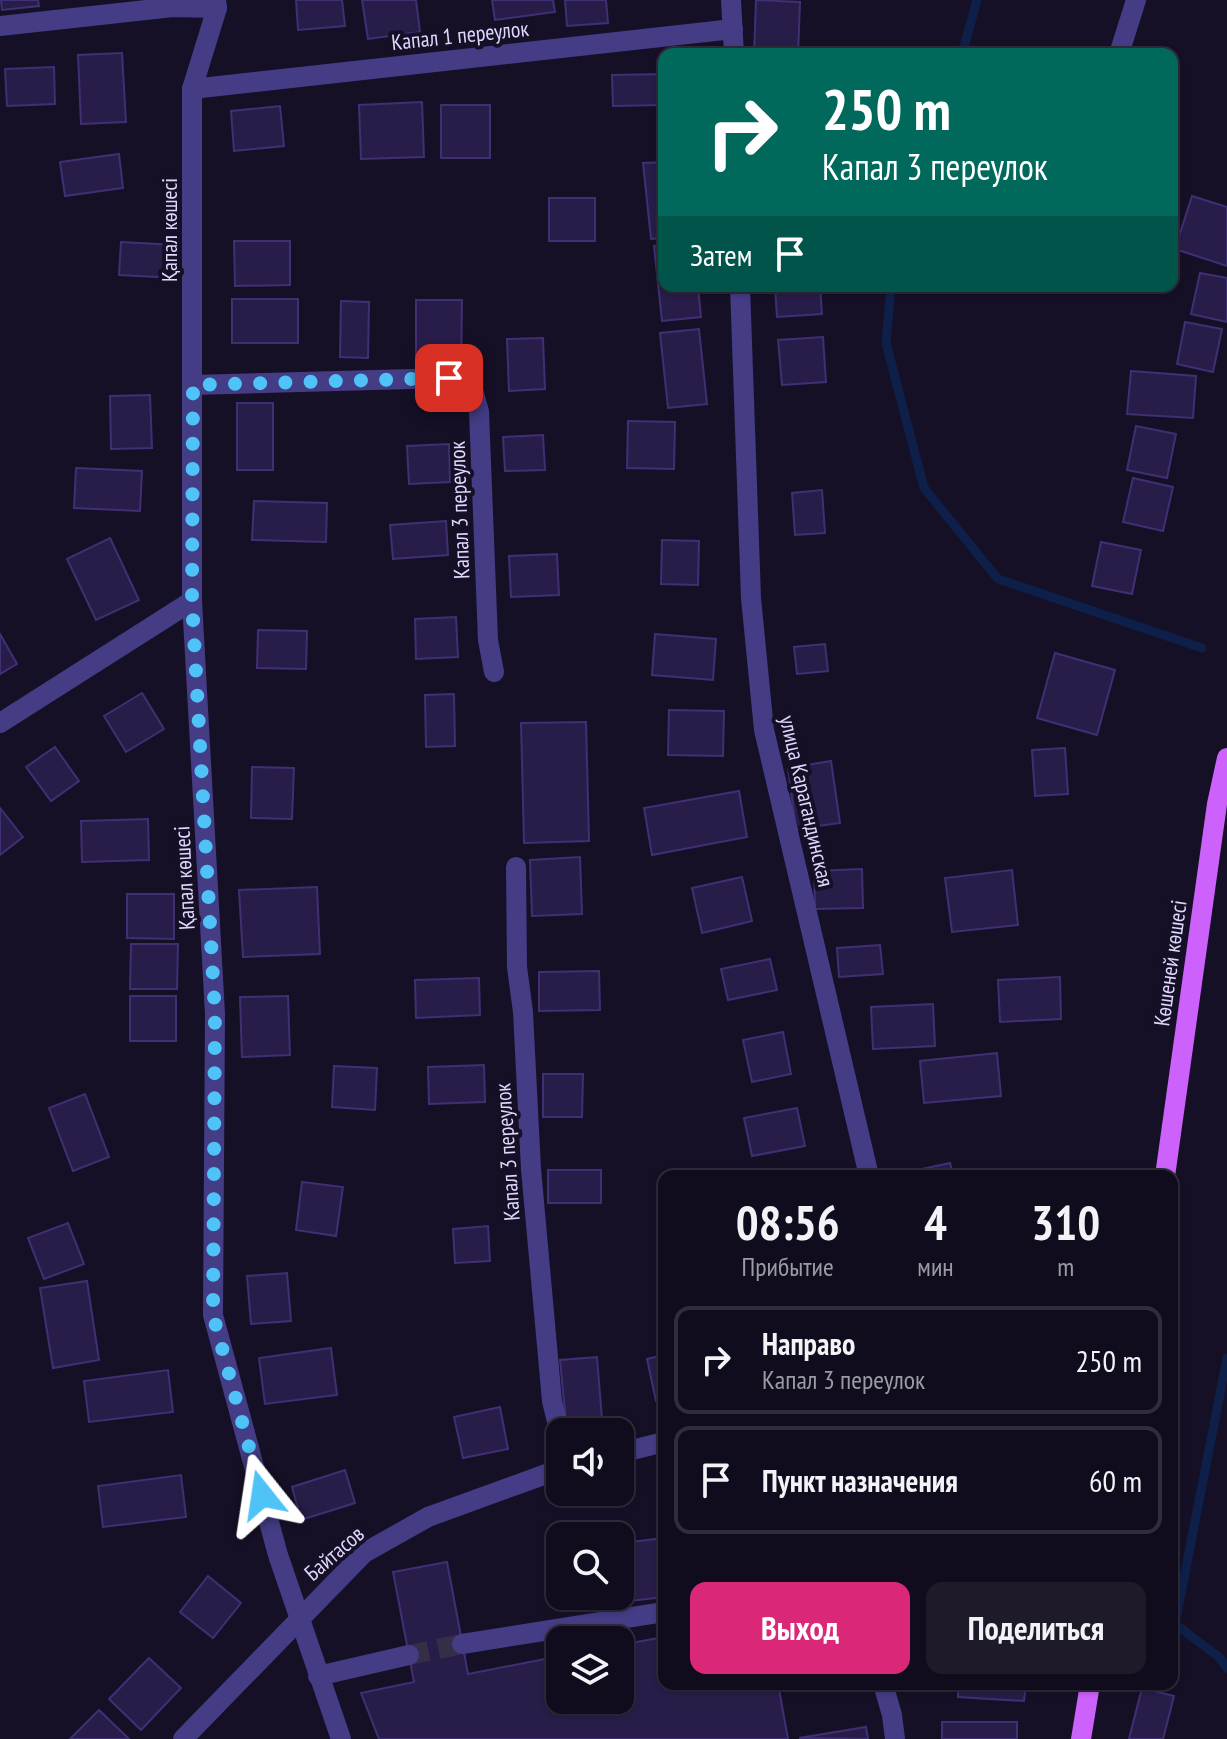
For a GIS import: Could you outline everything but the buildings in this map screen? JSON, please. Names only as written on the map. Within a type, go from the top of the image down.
[{"type":"main road","name":"Көшеней көшесі","points":[[1166,1170],[1217,804],[1227,758]]},
{"type":"main road","points":[[1081,1739],[1089,1690]]},
{"type":"street","points":[[731,0],[734,48]]},
{"type":"street","points":[[1121,48],[1136,0]]},
{"type":"street","points":[[0,26],[216,4]]},
{"type":"street","name":"Қапал көшесі","points":[[216,4],[192,89],[192,601],[215,1014],[213,1315],[298,1619],[341,1739]]},
{"type":"street","name":"Капал 1 переулок","points":[[192,89],[733,29]]},
{"type":"street","name":"улица Карагандинская","points":[[740,292],[751,598],[764,730],[868,1170]]},
{"type":"street","name":"Капал 3 переулок","points":[[193,385],[449,378],[473,390],[479,412],[488,640],[494,672]]},
{"type":"street","points":[[0,723],[192,601]]},
{"type":"street","name":"Капал 3 переулок","points":[[516,867],[517,967],[523,1012],[531,1169],[552,1401],[556,1418]]},
{"type":"street","points":[[634,1450],[658,1444]]},
{"type":"street","name":"Байтасов","points":[[183,1739],[364,1553],[428,1517],[546,1474]]},
{"type":"street","points":[[462,1644],[658,1613]]},
{"type":"street","points":[[318,1676],[409,1655]]},
{"type":"street","points":[[885,1690],[895,1739]]},
{"type":"waterway","points":[[964,48],[977,0]]},
{"type":"waterway","points":[[890,292],[886,343],[924,488],[998,579],[1202,648]]},
{"type":"waterway","points":[[1178,1609],[1227,1358]]},
{"type":"waterway","points":[[1178,1626],[1219,1657],[1227,1668]]},
{"type":"tunnel","points":[[409,1655],[462,1644]]},
{"type":"route","points":[[262,1495],[213,1315],[215,1014],[192,601],[193,385],[449,378]]}]
